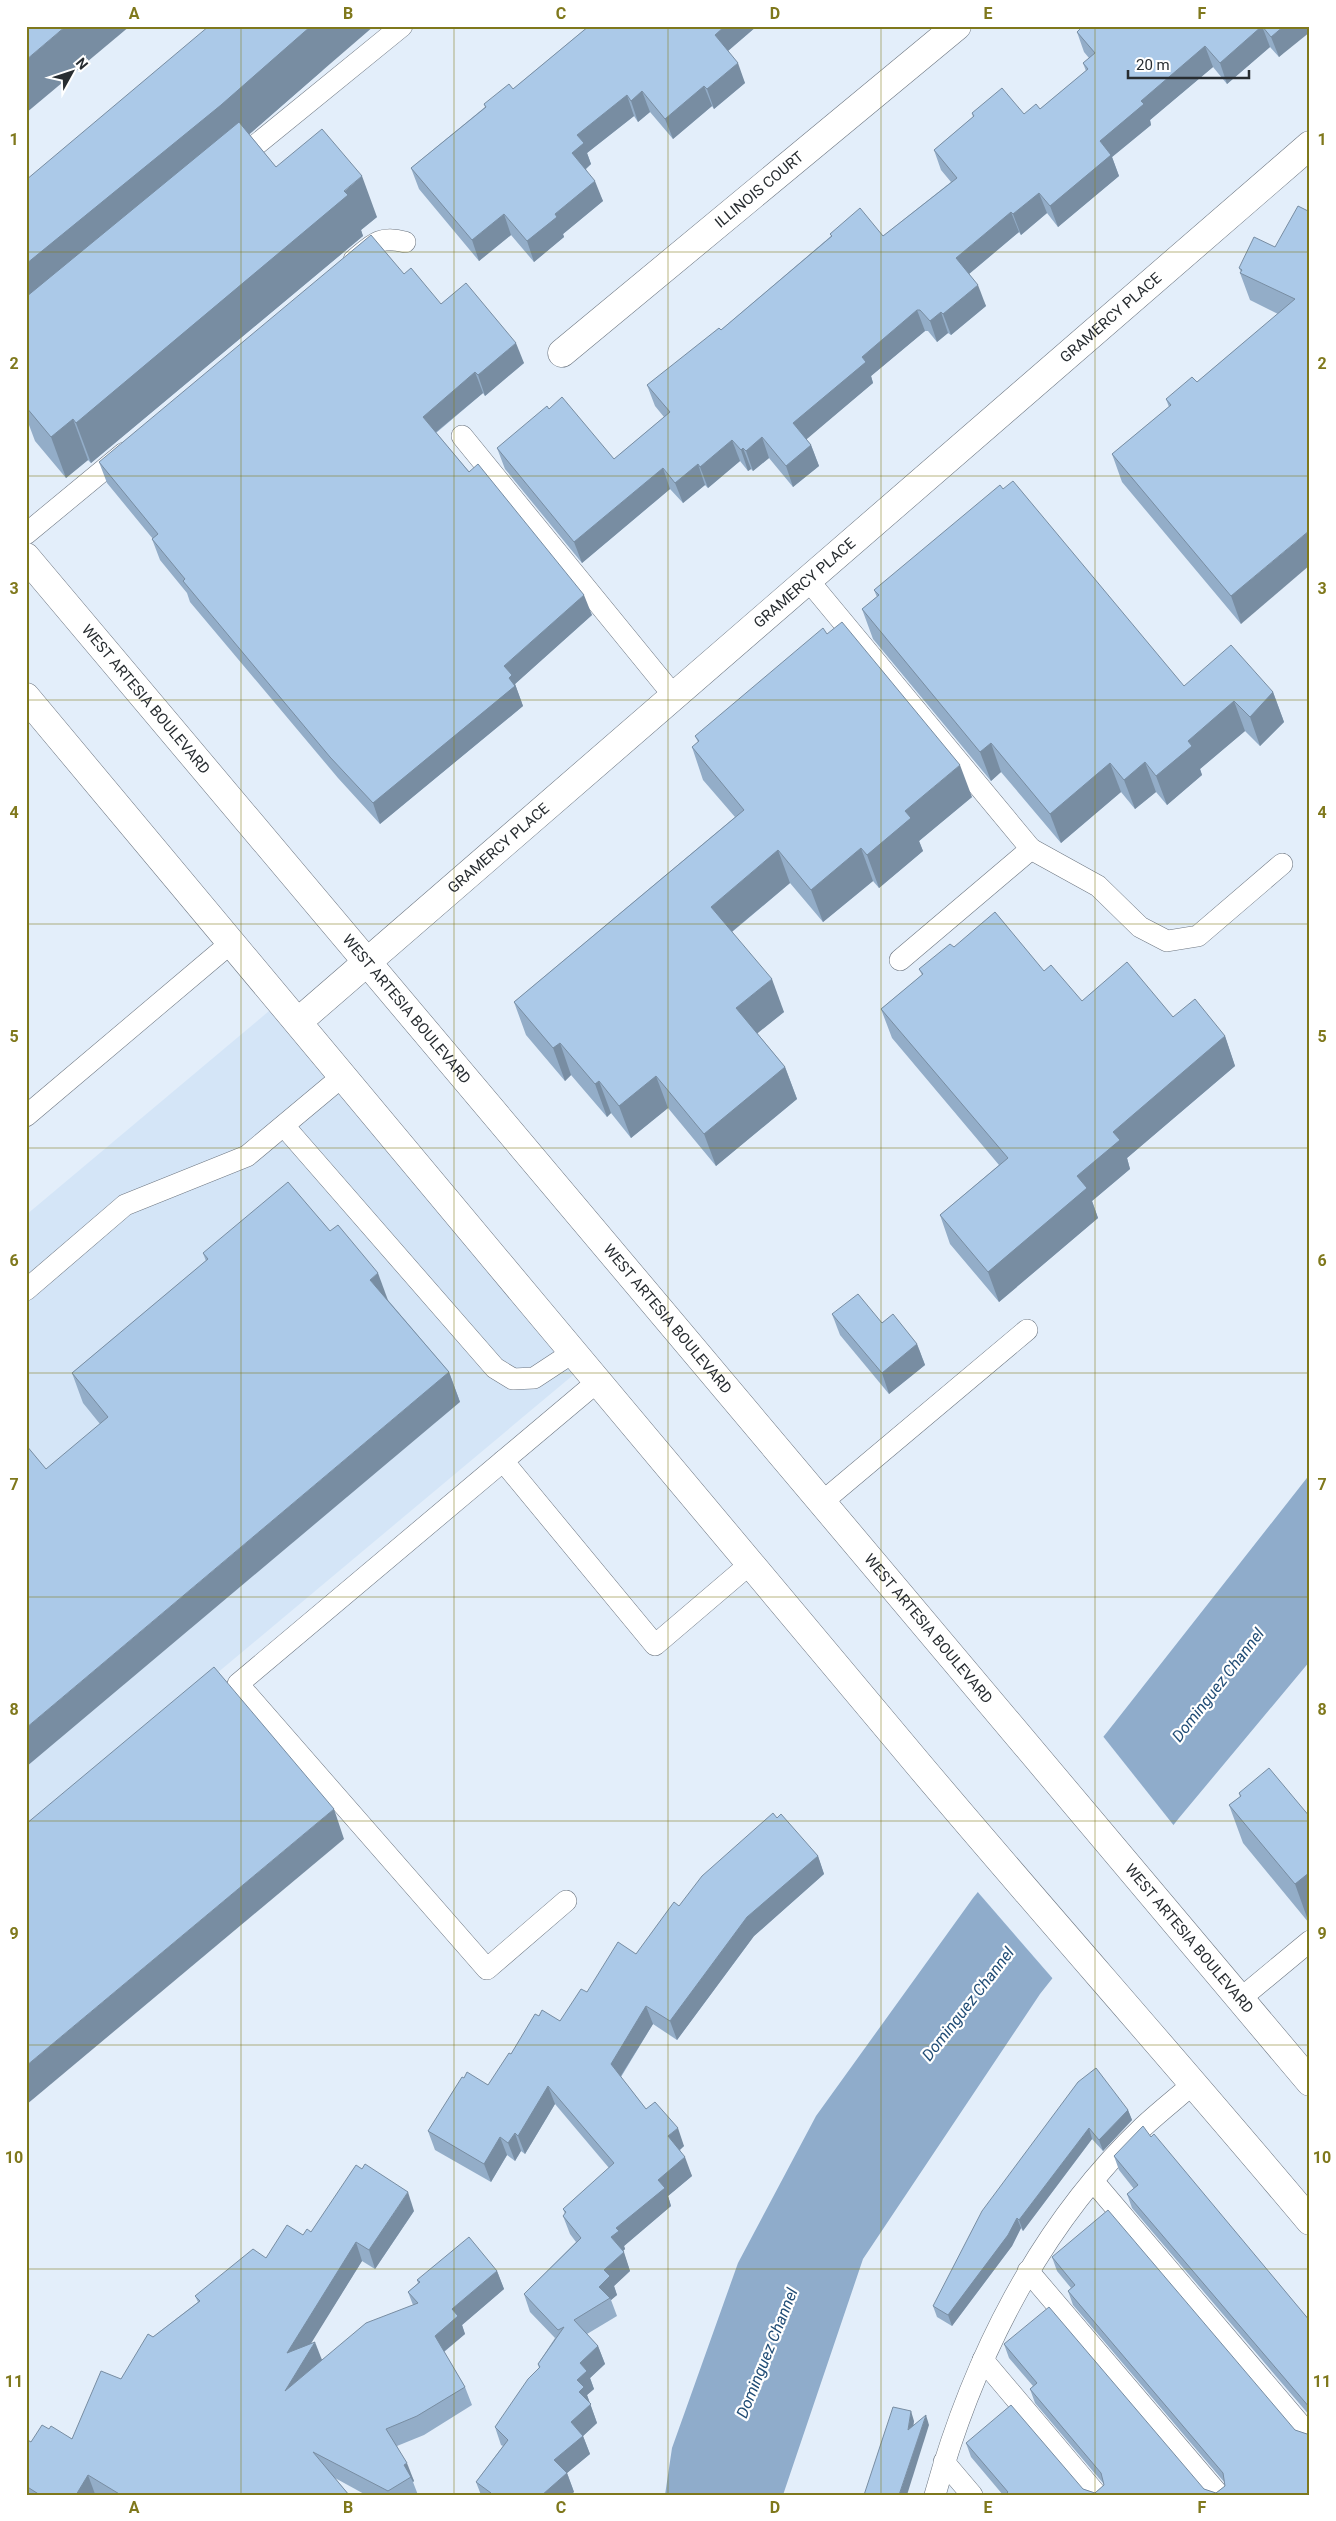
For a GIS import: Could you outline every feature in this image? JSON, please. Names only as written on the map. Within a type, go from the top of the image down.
[{"type":"main road","name":"ILLINOIS COURT","points":[[562,353],[957,26]]},
{"type":"main road","name":"GRAMERCY PLACE","points":[[299,1021],[1310,145]]},
{"type":"main road","name":"WEST ARTESIA BOULEVARD","points":[[26,557],[1310,2082]]},
{"type":"main road","points":[[26,697],[344,1075],[572,1353],[967,1821],[1194,2083],[1310,2221]]},
{"type":"lane","points":[[218,177],[402,26]]},
{"type":"lane","points":[[337,274],[375,242],[390,238],[406,242]]},
{"type":"lane","points":[[462,436],[674,696]]},
{"type":"lane","points":[[26,534],[139,440]]},
{"type":"lane","points":[[808,580],[1030,849],[1098,886],[1140,927],[1166,941],[1198,936],[1282,864]]},
{"type":"lane","points":[[900,960],[1030,849]]},
{"type":"lane","points":[[26,1116],[232,942]]},
{"type":"lane","points":[[26,1290],[125,1205],[247,1156],[344,1075]]},
{"type":"lane","points":[[284,1126],[495,1368],[513,1379],[534,1378],[572,1353]]},
{"type":"lane","points":[[822,1503],[1027,1330]]},
{"type":"lane","points":[[566,1901],[488,1970],[238,1684],[597,1382]]},
{"type":"lane","points":[[503,1461],[655,1645],[750,1564]]},
{"type":"lane","points":[[1240,1999],[1310,1941]]},
{"type":"lane","points":[[934,2495],[944,2462],[983,2360],[1028,2271],[1093,2181],[1142,2128],[1194,2083]]},
{"type":"lane","points":[[1093,2181],[1310,2436]]},
{"type":"lane","points":[[1028,2271],[1219,2495]]},
{"type":"lane","points":[[983,2360],[1097,2495]]},
{"type":"lane","points":[[944,2462],[972,2495]]},
{"type":"shaded area","points":[[275,1006],[578,1371],[26,1833],[26,1215]]},
{"type":"water","name":"Dominguez Channel","points":[[1310,1474],[1310,1661],[1179,1818],[1040,1994],[863,2259],[783,2495],[665,2495],[672,2448],[738,2263],[816,2116],[973,1898],[1108,1731]]},
{"type":"pier","points":[[1102,1735],[1175,1827],[1054,1980],[976,1890]]},
{"type":"building","points":[[26,26],[66,26],[26,60]]},
{"type":"building","points":[[209,26],[311,26],[221,105],[26,264],[26,180]]},
{"type":"building","points":[[589,26],[725,26],[715,35],[738,63],[707,89],[704,86],[665,119],[642,91],[631,101],[627,95],[577,135],[584,143],[572,153],[595,181],[555,214],[557,217],[527,241],[504,214],[472,240],[411,168],[486,107],[484,104],[509,84],[513,89]]},
{"type":"building","points":[[1083,26],[1262,26],[1220,63],[1205,46],[1141,101],[1144,104],[1100,141],[1111,155],[1050,206],[1039,193],[1013,214],[1011,212],[956,258],[978,285],[943,314],[941,312],[930,321],[920,310],[917,310],[862,357],[866,362],[793,423],[811,445],[786,466],[762,437],[746,451],[743,448],[741,450],[732,440],[700,467],[698,464],[675,483],[663,468],[574,542],[497,448],[547,406],[549,409],[562,397],[614,459],[670,412],[647,385],[719,328],[721,330],[832,236],[830,234],[860,208],[883,236],[957,178],[934,150],[974,116],[972,113],[1002,88],[1024,114],[1036,104],[1040,109],[1088,69],[1083,63],[1095,53],[1077,32]]},
{"type":"building","points":[[1262,26],[1284,26],[1271,37]]},
{"type":"building","points":[[239,122],[276,167],[322,129],[362,176],[344,191],[348,195],[76,423],[73,419],[51,437],[26,407],[26,297]]},
{"type":"building","points":[[1298,206],[1308,211],[1310,207],[1310,530],[1231,596],[1112,454],[1171,405],[1166,399],[1192,377],[1197,382],[1295,299],[1240,273],[1242,270],[1239,268],[1254,237],[1275,247]]},
{"type":"building","points":[[371,235],[404,274],[411,268],[441,304],[466,283],[516,343],[478,375],[475,372],[423,417],[469,472],[478,464],[584,595],[504,666],[512,675],[509,678],[515,686],[373,803],[330,757],[183,581],[185,579],[152,539],[158,534],[99,462]]},
{"type":"building","points":[[1013,481],[1184,686],[1231,645],[1273,692],[1250,717],[1234,701],[1188,741],[1192,746],[1156,776],[1145,762],[1124,780],[1110,763],[1050,814],[991,743],[980,752],[862,609],[879,595],[874,590],[1000,485],[1003,489]]},
{"type":"building","points":[[842,622],[960,765],[905,811],[911,818],[867,855],[861,848],[811,890],[778,850],[711,907],[772,979],[736,1008],[785,1067],[704,1134],[656,1076],[619,1106],[599,1081],[595,1084],[560,1043],[553,1048],[514,1002],[744,810],[692,747],[699,741],[695,736],[823,628],[827,634]]},
{"type":"building","points":[[995,912],[1044,971],[1051,965],[1082,1001],[1127,962],[1173,1017],[1195,999],[1225,1036],[1113,1132],[1120,1140],[1077,1176],[1087,1188],[988,1272],[940,1215],[1008,1158],[881,1009],[923,974],[919,969],[950,944],[954,947]]},
{"type":"building","points":[[288,1182],[330,1231],[338,1225],[378,1273],[370,1280],[449,1372],[26,1728],[26,1445],[46,1469],[108,1417],[72,1373],[208,1259],[203,1253]]},
{"type":"building","points":[[858,1294],[882,1323],[893,1314],[917,1344],[882,1373],[832,1314]]},
{"type":"building","points":[[214,1667],[334,1809],[26,2066],[26,1824]]},
{"type":"building","points":[[1269,1768],[1310,1817],[1310,1872],[1295,1884],[1229,1805],[1241,1796],[1239,1793]]},
{"type":"building","points":[[773,1813],[777,1818],[781,1814],[818,1856],[747,1917],[670,2021],[646,2006],[611,2064],[646,2109],[655,2102],[678,2128],[668,2136],[685,2157],[658,2180],[665,2188],[616,2228],[619,2231],[611,2237],[624,2252],[604,2270],[610,2276],[599,2287],[610,2298],[574,2320],[598,2346],[580,2363],[587,2371],[577,2380],[584,2387],[579,2392],[591,2404],[571,2422],[583,2436],[554,2460],[567,2473],[542,2495],[491,2495],[491,2493],[476,2482],[508,2440],[495,2427],[528,2379],[540,2367],[538,2364],[564,2327],[558,2330],[524,2294],[581,2238],[563,2216],[566,2212],[563,2209],[614,2163],[548,2086],[518,2136],[515,2133],[508,2143],[500,2137],[484,2164],[428,2131],[467,2072],[488,2085],[509,2053],[511,2054],[535,2014],[539,2016],[542,2010],[560,2021],[581,1989],[587,1992],[618,1942],[636,1954],[674,1902],[679,1906],[702,1876]]},
{"type":"building","points":[[1096,2068],[1128,2110],[1099,2140],[1089,2128],[1019,2220],[1017,2218],[1008,2235],[948,2315],[933,2306],[982,2211],[1078,2082]]},
{"type":"building","points":[[1143,2126],[1151,2137],[1154,2134],[1310,2321],[1310,2408],[1127,2194],[1138,2185],[1114,2156]]},
{"type":"building","points":[[365,2164],[408,2192],[369,2250],[356,2242],[287,2353],[315,2342],[285,2391],[366,2323],[418,2303],[408,2292],[420,2282],[417,2280],[469,2237],[497,2271],[452,2309],[458,2316],[435,2336],[465,2387],[417,2416],[386,2429],[407,2463],[404,2465],[411,2477],[388,2491],[313,2452],[349,2495],[121,2495],[88,2475],[76,2495],[40,2495],[26,2486],[26,2439],[31,2442],[42,2425],[49,2429],[51,2426],[72,2439],[101,2371],[121,2379],[148,2334],[153,2337],[200,2301],[195,2296],[253,2249],[266,2258],[287,2225],[303,2235],[307,2229],[311,2232],[356,2165],[362,2169]]},
{"type":"building","points":[[1108,2210],[1295,2430],[1307,2434],[1310,2432],[1310,2495],[1005,2495],[1008,2492],[966,2443],[1011,2405],[1083,2489],[1095,2493],[1104,2485],[1101,2473],[1030,2389],[1037,2383],[1004,2344],[1049,2307],[1204,2489],[1216,2493],[1225,2486],[1223,2473],[1068,2291],[1075,2285],[1052,2257]]},
{"type":"building","points":[[893,2407],[911,2411],[908,2430],[926,2415],[899,2495],[864,2495]]}]
